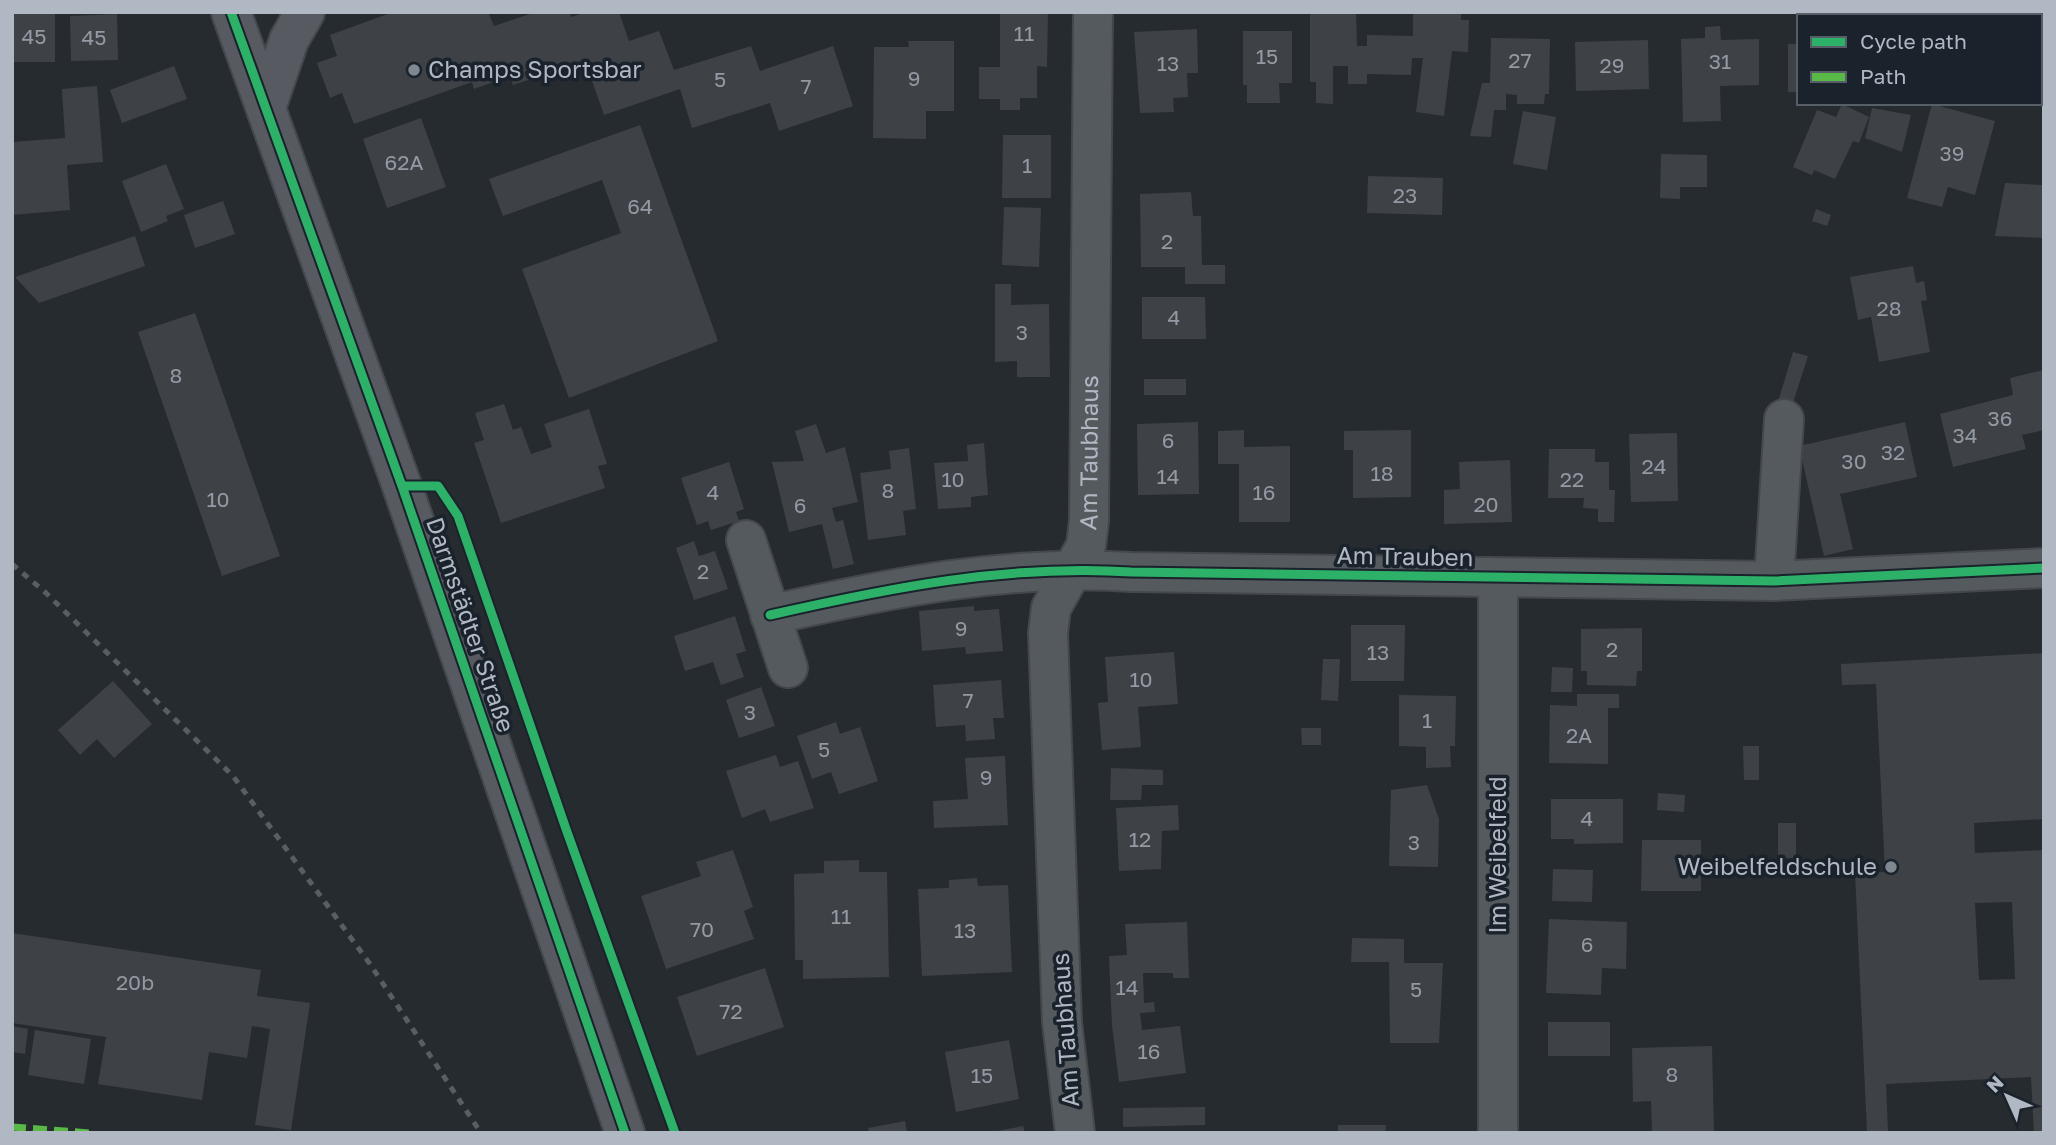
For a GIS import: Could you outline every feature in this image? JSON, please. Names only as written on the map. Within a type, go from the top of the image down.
[{"type":"main road","name":"Darmstädter Straße","points":[[231,12],[402,486],[625,1133]]},
{"type":"main road","points":[[266,108],[289,40],[305,12]]},
{"type":"street","name":"Am Taubhaus","points":[[1074,1133],[1062,1021],[1048,633],[1051,608],[1076,569],[1086,546],[1089,521],[1093,12]]},
{"type":"street","points":[[1774,581],[1784,419]]},
{"type":"street","points":[[746,540],[788,668]]},
{"type":"street","name":"Am Trauben","points":[[770,615],[936,580],[1076,569],[1774,581],[2044,568]]},
{"type":"street","name":"Im Weibelfeld","points":[[1498,578],[1498,1133]]},
{"type":"building","points":[[393,12],[488,12],[494,26],[536,12],[570,12],[571,17],[586,12],[619,12],[629,41],[659,31],[674,70],[751,46],[760,71],[833,46],[853,106],[779,131],[770,103],[692,128],[680,89],[604,115],[585,61],[513,85],[510,76],[474,89],[472,82],[354,124],[342,93],[330,98],[317,63],[337,56],[330,35]]},
{"type":"building","points":[[1000,12],[1048,12],[1047,67],[1037,66],[1037,98],[1020,98],[1020,110],[1000,110],[1000,99],[979,99],[979,67],[1000,67]]},
{"type":"building","points":[[1310,12],[1356,12],[1357,46],[1367,46],[1367,35],[1413,36],[1413,12],[1461,12],[1461,20],[1469,20],[1468,52],[1452,51],[1444,116],[1416,112],[1423,58],[1412,58],[1411,75],[1367,74],[1367,84],[1348,84],[1348,66],[1333,66],[1333,104],[1316,103],[1316,82],[1310,82]]},
{"type":"building","points":[[12,13],[55,13],[55,62],[12,62]]},
{"type":"building","points":[[117,14],[118,60],[71,61],[70,16]]},
{"type":"building","points":[[1720,26],[1721,40],[1759,39],[1759,85],[1720,86],[1721,121],[1683,122],[1681,39],[1705,38],[1705,27]]},
{"type":"building","points":[[1197,29],[1198,73],[1187,73],[1188,97],[1173,98],[1174,112],[1140,113],[1134,32]]},
{"type":"building","points":[[1243,31],[1292,31],[1292,83],[1279,83],[1280,103],[1247,103],[1247,85],[1243,85]]},
{"type":"building","points":[[1491,38],[1550,39],[1549,94],[1545,94],[1544,104],[1517,104],[1517,95],[1506,94],[1506,110],[1494,110],[1491,137],[1470,136],[1482,83],[1490,83]]},
{"type":"building","points":[[1648,40],[1649,89],[1576,91],[1575,42]]},
{"type":"building","points":[[908,41],[954,41],[954,111],[926,111],[926,139],[873,138],[874,47],[909,47]]},
{"type":"building","points":[[1788,44],[1797,44],[1797,92],[1788,92]]},
{"type":"building","points":[[174,66],[187,99],[122,123],[110,90]]},
{"type":"building","points":[[97,86],[103,162],[67,165],[70,210],[12,215],[12,142],[65,138],[62,89]]},
{"type":"building","points":[[1842,105],[1844,105],[1869,117],[1859,143],[1853,141],[1835,179],[1814,170],[1812,175],[1793,167],[1817,110],[1836,117]]},
{"type":"building","points":[[1932,105],[1995,121],[1975,195],[1948,187],[1942,207],[1907,198]]},
{"type":"building","points":[[1872,108],[1911,115],[1902,152],[1865,138]]},
{"type":"building","points":[[1523,111],[1556,117],[1547,170],[1513,164]]},
{"type":"building","points":[[421,118],[446,187],[387,208],[363,139]]},
{"type":"building","points":[[640,125],[718,341],[569,398],[522,269],[621,233],[602,180],[503,216],[489,179]]},
{"type":"building","points":[[1003,135],[1051,135],[1051,198],[1002,198]]},
{"type":"building","points":[[1661,154],[1707,155],[1707,187],[1680,187],[1680,199],[1660,198]]},
{"type":"building","points":[[166,164],[184,209],[166,216],[168,221],[141,232],[122,181]]},
{"type":"building","points":[[1368,176],[1443,178],[1442,215],[1367,213]]},
{"type":"building","points":[[2005,183],[2044,185],[2044,238],[1995,236]]},
{"type":"building","points":[[1191,192],[1193,216],[1201,216],[1202,265],[1225,265],[1225,284],[1185,284],[1185,267],[1141,267],[1140,194]]},
{"type":"building","points":[[223,201],[235,234],[195,248],[184,215]]},
{"type":"building","points":[[1004,207],[1041,208],[1039,267],[1002,265]]},
{"type":"building","points":[[1816,209],[1831,215],[1827,226],[1812,221]]},
{"type":"building","points":[[135,236],[145,266],[39,303],[15,277]]},
{"type":"building","points":[[1913,266],[1916,283],[1924,281],[1927,300],[1921,301],[1930,352],[1879,362],[1871,317],[1858,320],[1850,277]]},
{"type":"building","points":[[995,284],[1011,284],[1011,305],[1049,304],[1050,377],[1017,377],[1017,361],[995,362]]},
{"type":"building","points":[[1142,297],[1205,297],[1206,339],[1142,339]]},
{"type":"building","points":[[195,313],[280,556],[222,576],[138,332]]},
{"type":"building","points":[[1793,352],[1808,356],[1791,409],[1777,405]]},
{"type":"building","points":[[2044,370],[2044,430],[2022,435],[2026,449],[1953,467],[1940,414],[2013,395],[2010,378]]},
{"type":"building","points":[[1144,379],[1186,379],[1186,395],[1144,395]]},
{"type":"building","points":[[504,404],[513,430],[521,427],[531,454],[552,447],[544,424],[589,409],[607,464],[598,466],[605,488],[501,523],[474,443],[484,440],[475,413]]},
{"type":"building","points":[[1198,422],[1199,494],[1138,495],[1137,424]]},
{"type":"building","points":[[1905,422],[1917,477],[1840,494],[1853,549],[1824,556],[1799,446]]},
{"type":"building","points":[[816,424],[826,453],[845,447],[858,502],[832,508],[836,522],[843,520],[854,564],[833,569],[822,524],[789,532],[772,462],[804,461],[795,431]]},
{"type":"building","points":[[1244,430],[1244,447],[1290,446],[1290,522],[1239,522],[1239,464],[1218,464],[1218,431]]},
{"type":"building","points":[[1411,430],[1411,497],[1353,498],[1353,450],[1344,450],[1344,431]]},
{"type":"building","points":[[1677,433],[1678,501],[1631,502],[1629,434]]},
{"type":"building","points":[[984,443],[988,495],[971,497],[971,507],[938,509],[934,463],[968,461],[967,445]]},
{"type":"building","points":[[909,448],[916,509],[903,511],[906,535],[868,540],[860,473],[891,469],[889,451]]},
{"type":"building","points":[[1549,449],[1595,449],[1595,462],[1609,462],[1609,490],[1615,490],[1614,522],[1598,522],[1598,509],[1583,508],[1584,498],[1548,498]]},
{"type":"building","points":[[1510,460],[1512,522],[1444,524],[1444,490],[1460,489],[1459,462]]},
{"type":"building","points":[[729,462],[744,509],[736,512],[739,521],[711,530],[708,521],[697,525],[681,478]]},
{"type":"building","points":[[694,541],[699,556],[715,551],[728,589],[694,600],[676,548]]},
{"type":"building","points":[[974,606],[974,611],[999,609],[1003,651],[966,654],[965,647],[922,651],[919,611]]},
{"type":"building","points":[[735,616],[746,651],[736,654],[744,677],[721,685],[713,662],[685,671],[674,636]]},
{"type":"building","points":[[1351,625],[1405,625],[1404,681],[1351,681]]},
{"type":"building","points":[[1642,628],[1642,671],[1637,671],[1636,686],[1587,685],[1587,671],[1581,671],[1581,629]]},
{"type":"building","points":[[1174,652],[1178,704],[1138,707],[1141,747],[1102,750],[1098,703],[1108,702],[1105,657]]},
{"type":"building","points":[[2044,653],[2044,819],[1974,823],[1975,853],[2044,850],[2044,1133],[2034,1133],[2031,1077],[1886,1084],[1888,1131],[1867,1132],[1855,873],[1885,872],[1876,684],[1842,685],[1841,664]],"holes":[[[2012,902],[2015,979],[1979,980],[1975,903]]]},
{"type":"building","points":[[1323,659],[1340,659],[1338,701],[1321,700]]},
{"type":"building","points":[[1552,667],[1573,668],[1572,692],[1551,692]]},
{"type":"building","points":[[1001,680],[1004,718],[993,718],[995,739],[966,741],[965,725],[936,727],[933,685]]},
{"type":"building","points":[[113,681],[152,724],[114,758],[97,739],[80,755],[58,730]]},
{"type":"building","points":[[761,687],[775,726],[739,738],[726,700]]},
{"type":"building","points":[[1577,694],[1619,694],[1619,708],[1608,708],[1608,764],[1549,763],[1550,705],[1577,706]]},
{"type":"building","points":[[1399,695],[1456,696],[1455,746],[1450,746],[1451,767],[1426,768],[1426,747],[1399,746]]},
{"type":"building","points":[[836,722],[840,734],[860,727],[878,781],[839,794],[831,772],[812,779],[797,736]]},
{"type":"building","points":[[1301,728],[1321,728],[1321,745],[1302,745]]},
{"type":"building","points":[[1743,746],[1759,746],[1759,780],[1744,780]]},
{"type":"building","points":[[776,755],[780,767],[798,761],[814,808],[770,822],[765,809],[742,818],[726,771]]},
{"type":"building","points":[[1005,756],[1008,825],[934,828],[933,801],[968,799],[965,758]]},
{"type":"building","points":[[1111,768],[1163,770],[1163,785],[1142,785],[1141,800],[1110,800]]},
{"type":"building","points":[[1427,785],[1439,819],[1438,867],[1389,866],[1391,790]]},
{"type":"building","points":[[1658,793],[1685,795],[1684,812],[1657,810]]},
{"type":"building","points":[[1551,799],[1623,799],[1623,843],[1574,844],[1574,839],[1551,839]]},
{"type":"building","points":[[1178,805],[1179,830],[1162,831],[1161,869],[1119,871],[1116,808]]},
{"type":"building","points":[[1778,823],[1796,823],[1796,858],[1778,858]]},
{"type":"building","points":[[1642,840],[1701,840],[1701,891],[1641,891]]},
{"type":"building","points":[[733,850],[753,907],[744,911],[754,939],[666,969],[641,896],[701,876],[696,862]]},
{"type":"building","points":[[859,860],[859,872],[887,872],[889,977],[803,979],[803,960],[795,960],[794,874],[824,873],[824,861]]},
{"type":"building","points":[[1553,869],[1593,870],[1592,902],[1552,901]]},
{"type":"building","points":[[977,878],[978,886],[1008,885],[1012,972],[922,976],[918,889],[949,888],[949,880]]},
{"type":"building","points":[[1549,919],[1627,922],[1626,969],[1602,968],[1601,995],[1546,993]]},
{"type":"building","points":[[1187,922],[1189,978],[1173,978],[1173,973],[1143,973],[1144,1003],[1154,1002],[1155,1012],[1140,1013],[1142,1030],[1180,1026],[1186,1073],[1119,1082],[1112,1026],[1109,956],[1127,955],[1125,924]]},
{"type":"building","points":[[12,933],[261,970],[257,996],[310,1003],[291,1130],[255,1125],[270,1029],[252,1026],[247,1058],[209,1052],[202,1100],[98,1084],[106,1037],[12,1023]]},
{"type":"building","points":[[1352,938],[1404,939],[1404,963],[1443,963],[1439,1043],[1390,1043],[1389,962],[1351,962]]},
{"type":"building","points":[[765,968],[784,1027],[697,1056],[677,997]]},
{"type":"building","points":[[1548,1022],[1610,1022],[1610,1056],[1548,1056]]},
{"type":"building","points":[[12,1026],[28,1029],[25,1054],[12,1052]]},
{"type":"building","points":[[35,1030],[91,1039],[84,1084],[28,1075]]},
{"type":"building","points":[[1009,1040],[1019,1099],[956,1112],[945,1052]]},
{"type":"building","points":[[1712,1046],[1714,1133],[1652,1133],[1651,1101],[1633,1102],[1632,1048]]},
{"type":"building","points":[[1205,1107],[1205,1125],[1123,1127],[1123,1108]]},
{"type":"building","points":[[905,1121],[907,1133],[869,1133],[868,1128]]},
{"type":"building","points":[[1338,1125],[1386,1125],[1385,1133],[1338,1133]]},
{"type":"building","points":[[1023,1126],[1025,1133],[997,1133],[997,1131]]},
{"type":"railway","points":[[12,564],[46,593],[233,776],[370,964],[481,1133]]},
{"type":"marked path","points":[[12,1127],[90,1133]]},
{"type":"cycle path","points":[[231,12],[402,486],[625,1133]]},
{"type":"cycle path","points":[[402,486],[438,486],[458,516],[675,1133]]},
{"type":"cycle path","points":[[770,615],[949,580],[1085,570],[1774,581],[2044,568]]},
{"type":"place","name":"Champs Sportsbar","points":[[414,70]]},
{"type":"place","name":"Weibelfeldschule","points":[[1891,867]]}]
